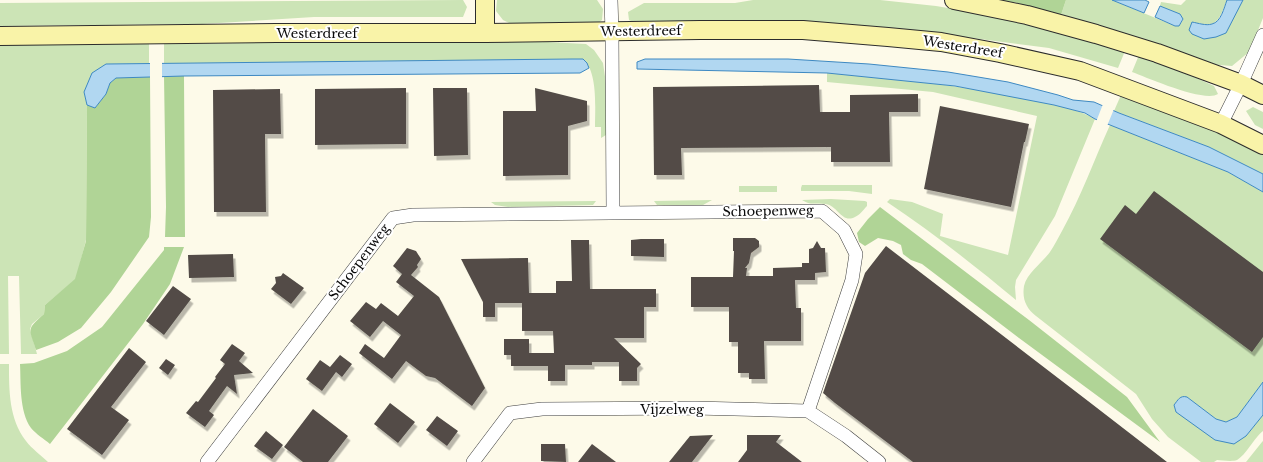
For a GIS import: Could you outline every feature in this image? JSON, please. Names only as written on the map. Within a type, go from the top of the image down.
[{"type":"main road","points":[[485,0],[485,33]]},
{"type":"main road","points":[[954,0],[1027,15],[1096,34],[1157,53],[1242,84],[1263,95]]},
{"type":"main road","name":"Westerdreef","points":[[0,36],[803,30],[941,42],[1021,57],[1080,71],[1221,124],[1263,145]]},
{"type":"street","points":[[611,0],[613,213]]},
{"type":"street","points":[[1221,124],[1242,84],[1263,35]]},
{"type":"street","name":"Schoepenweg","points":[[207,462],[393,218],[413,215],[822,211],[844,230],[856,254],[852,280],[808,411]]},
{"type":"street","name":"Vijzelweg","points":[[473,462],[510,413],[542,409],[695,408],[808,411]]},
{"type":"street","points":[[808,411],[846,436],[880,462]]},
{"type":"green space","points":[[463,0],[467,7],[463,17],[314,17],[202,24],[0,26],[0,3]]},
{"type":"green space","points":[[497,0],[597,0],[603,9],[602,20],[598,23],[509,23],[503,20],[496,11]]},
{"type":"green space","points":[[753,0],[880,0],[936,6],[990,15],[1125,51],[1118,68],[1049,48],[926,32],[636,24],[629,20],[628,12],[644,3],[735,3]]},
{"type":"green space","points":[[999,0],[1066,0],[1060,18],[1018,3]]},
{"type":"green space","points":[[1066,0],[1112,0],[1175,26],[1179,26],[1183,20],[1180,14],[1160,6],[1161,2],[1181,5],[1186,0],[1227,0],[1221,15],[1215,22],[1205,25],[1199,23],[1205,39],[1243,0],[1263,0],[1263,18],[1249,52],[1232,66],[1207,64],[1060,18]]},
{"type":"green space","points":[[509,40],[586,44],[594,50],[603,63],[607,90],[606,135],[601,138],[601,127],[595,127],[595,90],[591,72],[583,59],[164,64],[164,44]]},
{"type":"green space","points":[[149,42],[149,64],[106,64],[84,92],[87,105],[86,240],[76,279],[45,305],[44,314],[32,324],[30,329],[37,354],[21,354],[19,276],[8,276],[9,354],[0,354],[0,44]]},
{"type":"green space","points":[[1139,55],[1214,86],[1218,94],[1211,96],[1189,93],[1132,72]]},
{"type":"green space","points":[[827,73],[932,84],[1011,95],[1067,108],[1095,119],[1055,216],[1016,280],[1016,300],[953,250],[887,202],[890,199],[912,202],[943,214],[940,236],[1008,255],[1037,116],[933,92],[827,82]]},
{"type":"green space","points":[[150,76],[151,217],[149,237],[111,292],[81,328],[58,342],[36,350],[31,333],[32,327],[34,323],[44,314],[45,305],[75,279],[86,241],[87,105],[95,108],[106,94],[110,83],[116,78]]},
{"type":"green space","points":[[164,76],[184,76],[185,237],[165,237]]},
{"type":"green space","points":[[1121,95],[1217,130],[1263,153],[1263,174],[1209,147],[1114,111]]},
{"type":"green space","points":[[1253,107],[1263,112],[1263,129],[1255,125],[1246,111]]},
{"type":"green space","points":[[1110,125],[1228,172],[1263,192],[1263,382],[1237,417],[1226,422],[1216,419],[1187,397],[1174,405],[1176,412],[1246,436],[1263,415],[1263,431],[1237,460],[1201,462],[1168,437],[1152,419],[1136,394],[1036,316],[1030,310],[1024,299],[1024,286],[1026,281],[1031,272],[1050,252],[1069,218]]},
{"type":"green space","points":[[802,185],[872,185],[872,194],[849,191],[801,191]]},
{"type":"green space","points":[[739,186],[777,186],[777,192],[739,192]]},
{"type":"green space","points":[[831,199],[865,201],[867,202],[867,206],[860,214],[851,219],[843,216],[830,205],[808,203],[802,200]]},
{"type":"green space","points":[[712,200],[703,205],[657,205],[654,201]]},
{"type":"green space","points":[[596,201],[593,205],[508,207],[495,205],[491,202]]},
{"type":"green space","points":[[880,207],[1029,320],[1127,397],[1160,442],[922,264],[911,260],[903,254],[901,245],[893,241],[878,238],[865,246],[859,242],[857,233]]},
{"type":"green space","points":[[164,247],[184,247],[170,284],[143,324],[50,444],[31,428],[24,414],[21,397],[20,364],[34,363],[67,351],[102,327],[164,250]]},
{"type":"green space","points":[[0,364],[9,364],[11,404],[20,432],[28,444],[48,462],[0,462]]},
{"type":"green space","points":[[1263,441],[1263,462],[1246,462],[1262,442]]},
{"type":"water","points":[[1112,0],[1145,0],[1149,2],[1144,13]]},
{"type":"water","points":[[1227,0],[1243,0],[1226,33],[1216,37],[1204,39],[1192,34],[1189,30],[1192,22],[1207,25],[1218,21]]},
{"type":"water","points":[[1160,6],[1180,14],[1183,19],[1179,26],[1175,26],[1155,17]]},
{"type":"water","points":[[583,59],[589,68],[580,73],[184,76],[116,78],[110,83],[106,94],[95,108],[87,105],[84,92],[92,73],[106,64]]},
{"type":"water","points":[[645,59],[788,59],[869,64],[948,72],[1008,82],[1073,100],[1094,102],[1209,147],[1263,174],[1263,192],[1228,172],[1095,119],[1085,113],[1054,105],[955,86],[827,73],[637,69],[637,62]]},
{"type":"water","points":[[1263,382],[1263,415],[1246,436],[1234,444],[1215,440],[1176,412],[1174,405],[1181,397],[1187,397],[1216,419],[1226,422],[1237,417]]},
{"type":"pier","points":[[150,62],[162,62],[162,78],[150,78]]},
{"type":"pier","points":[[1103,104],[1114,109],[1107,126],[1096,122]]},
{"type":"building","points":[[819,85],[820,112],[850,112],[850,95],[918,94],[918,112],[889,112],[890,162],[831,162],[831,147],[681,148],[682,175],[654,175],[653,87]]},
{"type":"building","points":[[406,88],[406,144],[315,145],[315,89]]},
{"type":"building","points":[[433,88],[467,88],[468,155],[434,156]]},
{"type":"building","points":[[535,88],[587,101],[587,121],[568,126],[568,175],[503,176],[503,111],[536,111]]},
{"type":"building","points":[[280,89],[281,134],[265,134],[266,212],[214,212],[213,90]]},
{"type":"building","points":[[940,106],[1029,124],[1011,207],[924,189]]},
{"type":"building","points":[[1154,191],[1263,272],[1263,337],[1252,352],[1100,239],[1125,205],[1136,214]]},
{"type":"building","points":[[733,238],[755,238],[759,241],[759,247],[751,253],[749,263],[745,268],[747,268],[746,276],[773,276],[773,268],[802,267],[802,263],[809,263],[809,249],[813,248],[817,241],[821,248],[825,248],[826,272],[815,273],[815,280],[795,280],[796,308],[801,308],[801,341],[764,341],[765,379],[749,379],[749,373],[738,373],[738,342],[729,342],[729,307],[691,307],[691,277],[733,277]]},
{"type":"building","points":[[664,239],[664,257],[631,256],[631,240]]},
{"type":"building","points":[[571,240],[589,240],[590,289],[656,289],[656,307],[644,307],[644,338],[614,338],[641,364],[637,368],[637,381],[619,381],[619,362],[592,362],[592,365],[565,365],[565,381],[548,381],[548,366],[511,366],[511,355],[504,355],[504,339],[529,339],[529,353],[554,353],[553,331],[522,331],[522,303],[495,303],[495,317],[483,317],[483,302],[461,259],[528,258],[529,293],[556,293],[556,281],[572,281]]},
{"type":"building","points":[[886,246],[1167,462],[913,462],[835,403],[823,393],[865,273]]},
{"type":"building","points":[[407,248],[416,251],[421,259],[417,265],[418,267],[411,275],[439,297],[485,388],[472,406],[435,378],[426,376],[406,361],[392,379],[359,353],[365,344],[384,358],[401,335],[383,321],[370,337],[350,321],[366,302],[376,309],[381,303],[398,316],[414,296],[396,282],[402,274],[393,266]]},
{"type":"building","points":[[233,254],[234,277],[189,278],[188,255]]},
{"type":"building","points":[[283,273],[304,288],[291,304],[271,289],[276,283],[275,277],[281,276]]},
{"type":"building","points":[[173,286],[191,299],[164,335],[146,321]]},
{"type":"building","points":[[232,344],[245,353],[239,361],[253,373],[234,375],[237,394],[227,386],[209,411],[214,415],[205,427],[186,413],[196,401],[198,402],[216,378],[215,377],[225,364],[220,360]]},
{"type":"building","points":[[129,348],[146,362],[111,407],[129,420],[102,455],[67,429]]},
{"type":"building","points":[[340,355],[352,364],[342,377],[336,372],[322,391],[306,379],[320,360],[330,367]]},
{"type":"building","points":[[166,359],[175,365],[168,375],[159,368]]},
{"type":"building","points":[[390,403],[415,422],[398,443],[374,424]]},
{"type":"building","points":[[313,409],[348,436],[328,462],[303,462],[284,447]]},
{"type":"building","points":[[437,416],[458,431],[447,446],[426,430]]},
{"type":"building","points":[[266,431],[283,445],[272,459],[254,446]]},
{"type":"building","points":[[713,435],[692,462],[669,462],[690,436]]},
{"type":"building","points":[[747,435],[781,435],[776,442],[802,462],[738,462],[747,450]]},
{"type":"building","points":[[541,444],[565,444],[566,462],[541,461]]},
{"type":"building","points":[[592,444],[616,462],[578,462]]}]
